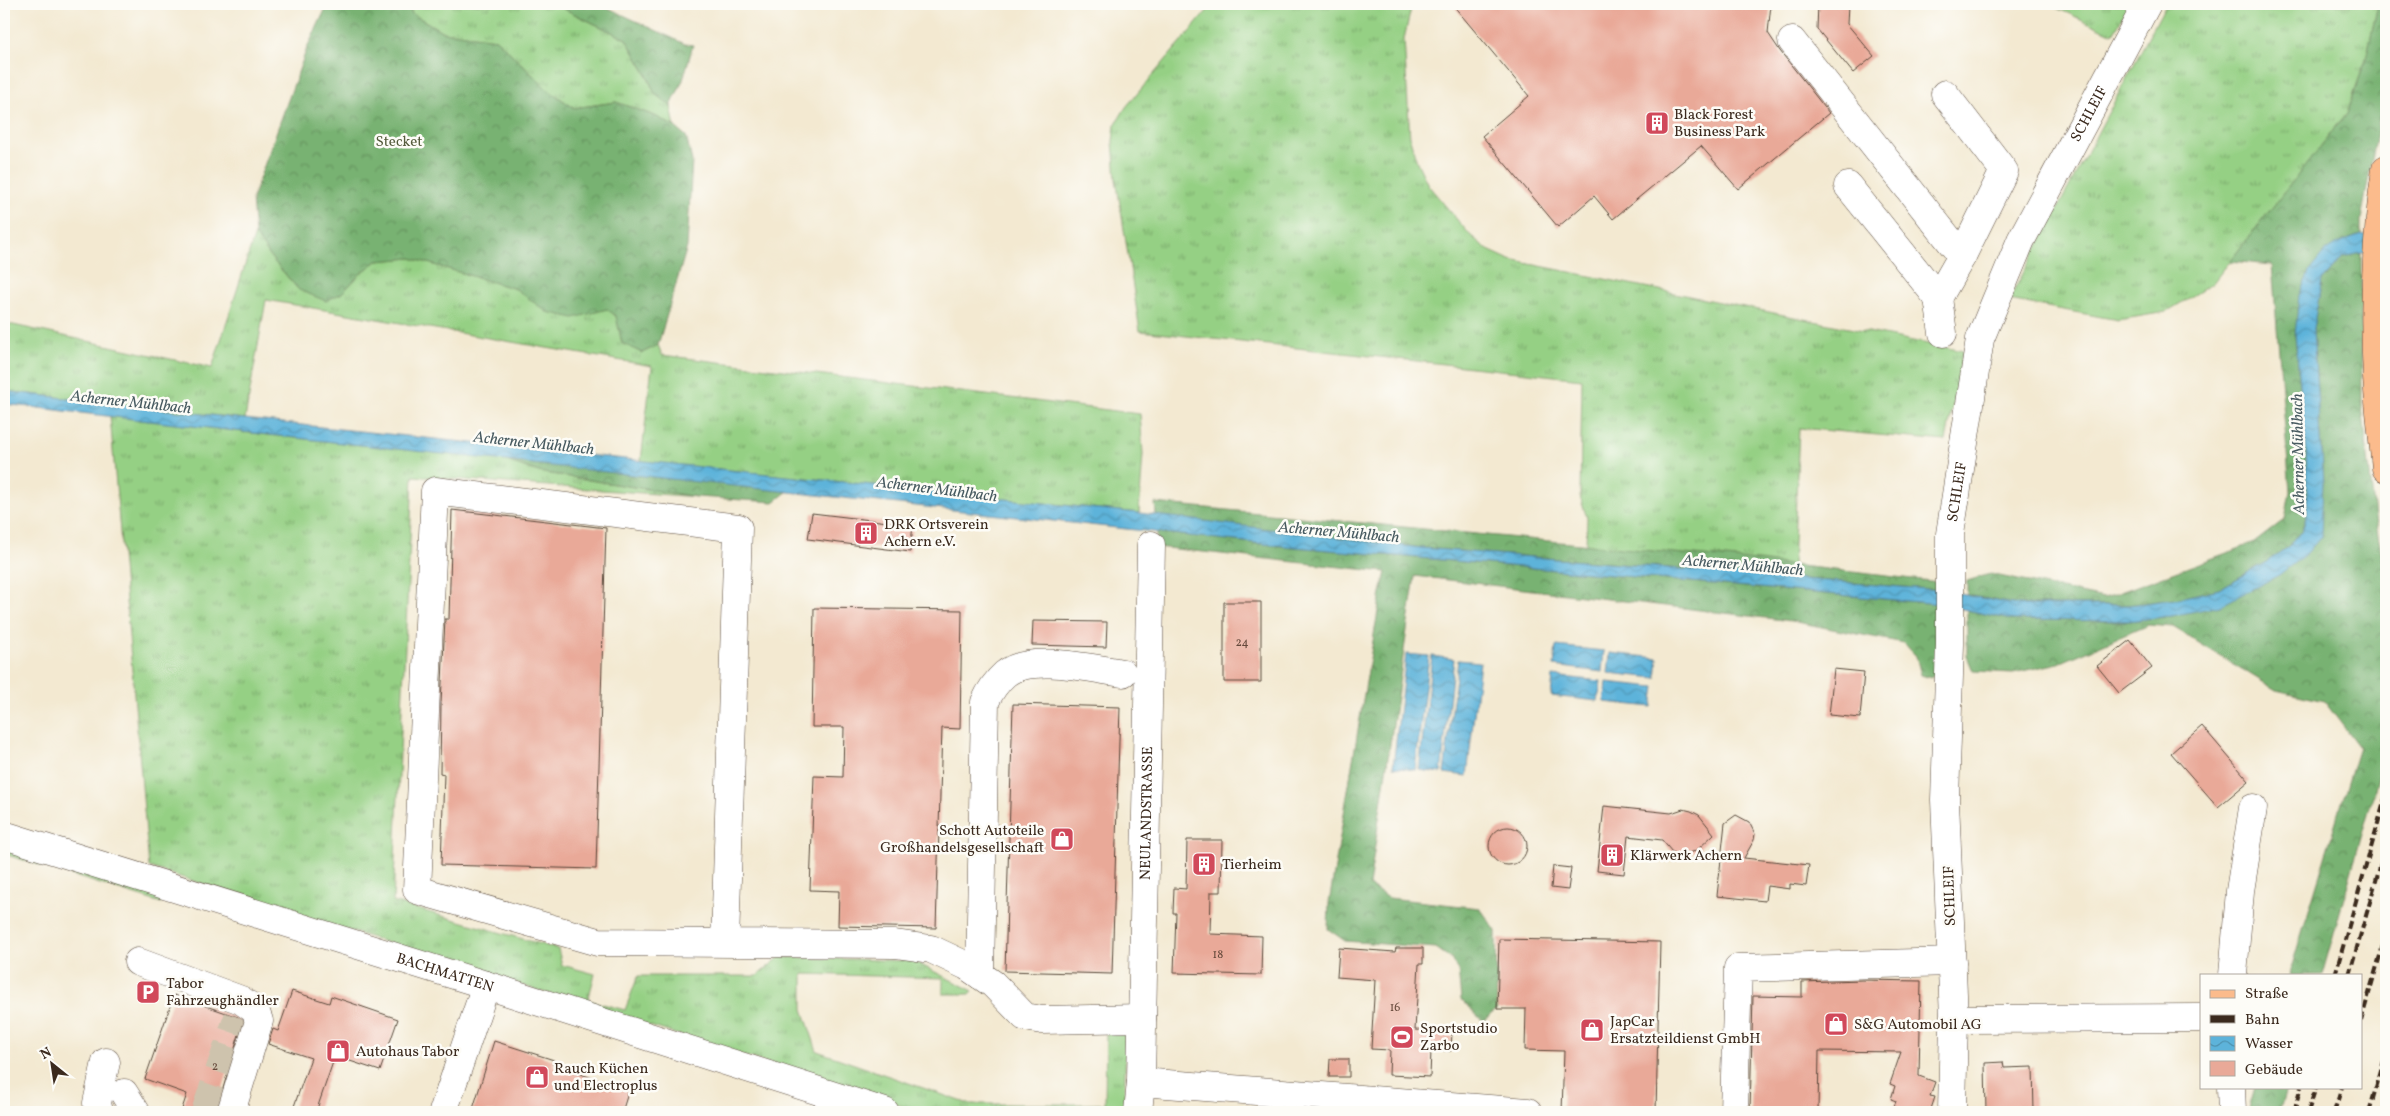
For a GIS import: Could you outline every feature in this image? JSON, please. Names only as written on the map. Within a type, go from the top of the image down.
[{"type":"main road","points":[[2386,169],[2381,208],[2376,284],[2377,377],[2386,468]]},
{"type":"street","name":"SCHLEIF","points":[[1952,1112],[1954,1019],[1945,800],[1950,644],[1950,534],[1980,339],[2021,240],[2147,4]]},
{"type":"street","points":[[1792,41],[1962,256]]},
{"type":"street","points":[[1938,298],[1962,256],[2004,171],[1945,94]]},
{"type":"street","points":[[1848,186],[1938,298],[1943,333]]},
{"type":"street","points":[[725,943],[738,528],[435,491],[417,890],[598,942],[725,943],[895,944],[931,949],[968,966],[993,984],[1025,1017],[1042,1020],[1142,1018]]},
{"type":"street","name":"NEULANDSTRASSE","points":[[1138,1112],[1142,1082],[1151,545]]},
{"type":"street","points":[[980,975],[985,702],[992,688],[1006,673],[1020,666],[1053,664],[1123,673]]},
{"type":"street","points":[[2233,974],[2240,891],[2253,808]]},
{"type":"street","name":"BACHMATTEN","points":[[4,835],[885,1112]]},
{"type":"street","points":[[138,962],[240,1000],[246,1013],[259,1021],[231,1112]]},
{"type":"street","points":[[1734,1112],[1738,968],[1952,962]]},
{"type":"street","points":[[443,1112],[486,985]]},
{"type":"street","points":[[1954,1019],[2200,1018]]},
{"type":"street","points":[[99,1112],[97,1104],[106,1062]]},
{"type":"street","points":[[1142,1082],[1512,1111]]},
{"type":"street","points":[[2231,1088],[2232,1112]]},
{"type":"green space","name":"Stecket","points":[[328,4],[411,4],[411,13],[443,32],[496,39],[547,89],[574,108],[616,102],[655,116],[675,127],[686,136],[692,161],[687,247],[658,345],[642,353],[622,343],[616,316],[607,309],[574,318],[547,312],[516,289],[411,258],[377,261],[361,273],[342,293],[326,301],[299,290],[272,259],[255,234],[252,199],[307,48]]},
{"type":"green space","points":[[411,4],[554,4],[626,39],[646,73],[655,94],[671,106],[675,127],[655,116],[616,102],[574,108],[547,89],[496,39],[443,32],[411,13]]},
{"type":"green space","points":[[554,4],[600,4],[685,44],[693,45],[683,80],[671,106],[655,94],[646,73],[626,39]]},
{"type":"green space","points":[[1213,4],[1412,4],[1404,39],[1410,139],[1417,162],[1428,185],[1470,235],[1488,250],[1510,260],[1963,351],[1946,441],[1799,428],[1793,566],[1586,545],[1587,518],[1580,497],[1582,379],[1140,331],[1116,179],[1113,141],[1115,125],[1126,107]]},
{"type":"green space","points":[[2048,4],[2130,4],[2113,34]]},
{"type":"green space","points":[[2166,4],[2378,4],[2366,59],[2347,113],[2212,284],[2166,312],[2118,320],[2009,300]]},
{"type":"green space","points":[[2378,4],[2386,4],[2386,83],[2361,220],[2361,235],[2339,243],[2295,335],[2306,446],[2307,513],[2302,530],[2290,545],[2268,561],[2219,589],[2175,599],[2129,605],[2018,605],[1967,595],[1967,581],[1990,574],[2104,598],[2254,543],[2285,519],[2290,491],[2272,265],[2230,261],[2347,113],[2366,59]]},
{"type":"green space","points":[[255,234],[272,259],[299,290],[342,293],[361,273],[377,261],[411,258],[516,289],[547,312],[607,309],[616,316],[622,343],[642,353],[658,345],[662,355],[1140,414],[1143,454],[1139,513],[641,461],[652,366],[266,300],[245,419],[4,391],[4,323],[212,368]]},
{"type":"green space","points":[[2361,252],[2362,406],[2376,525],[2386,577],[2386,750],[2322,974],[2289,974],[2359,747],[2324,701],[2276,690],[2173,627],[2148,625],[2059,663],[2013,673],[1973,671],[1967,656],[1967,610],[2012,620],[2129,621],[2172,616],[2307,553],[2323,483],[2313,329],[2322,281],[2343,257]]},
{"type":"green space","points":[[110,416],[504,460],[539,472],[697,497],[413,476],[393,902],[558,949],[562,965],[595,974],[588,1000],[625,1010],[638,976],[757,976],[780,957],[913,961],[973,991],[970,994],[943,994],[943,978],[803,974],[803,1009],[817,1051],[969,1104],[1105,1104],[1106,1033],[1126,1035],[1124,1112],[921,1112],[149,867]]},
{"type":"green space","points":[[504,460],[788,491],[774,502],[697,497],[539,472]]},
{"type":"green space","points":[[1155,503],[1757,561],[1939,582],[1939,590],[1422,548],[1156,516]]},
{"type":"green space","points":[[1157,532],[1272,545],[1940,604],[1937,672],[1931,678],[1921,675],[1916,656],[1904,643],[1791,621],[1415,576],[1369,886],[1389,898],[1480,908],[1496,931],[1497,1009],[1483,1021],[1461,1000],[1458,969],[1450,958],[1436,948],[1345,941],[1328,929],[1329,903],[1386,572],[1157,547]]},
{"type":"green space","points":[[4,848],[163,895],[165,900],[161,903],[4,854]]},
{"type":"green space","points":[[2255,1088],[2287,1088],[2279,1112],[2248,1112]]},
{"type":"water","points":[[2386,231],[2386,248],[2343,257],[2322,281],[2313,329],[2323,483],[2321,537],[2307,553],[2279,575],[2220,606],[2172,616],[2129,621],[2012,620],[1940,604],[1272,545],[269,435],[4,404],[4,391],[245,419],[1139,513],[1422,548],[1939,590],[2018,605],[2129,605],[2175,599],[2219,589],[2268,561],[2290,545],[2302,530],[2307,513],[2306,446],[2295,335],[2299,295],[2310,270],[2324,253],[2339,243],[2361,235]]},
{"type":"water","points":[[1556,646],[1604,651],[1602,672],[1554,666]]},
{"type":"water","points":[[1610,653],[1658,658],[1656,678],[1608,673]]},
{"type":"water","points":[[1406,654],[1429,656],[1415,770],[1393,767]]},
{"type":"water","points":[[1432,656],[1454,659],[1441,773],[1419,770]]},
{"type":"water","points":[[1458,660],[1480,662],[1467,776],[1444,773]]},
{"type":"water","points":[[1553,676],[1601,681],[1598,701],[1551,696]]},
{"type":"water","points":[[1607,682],[1655,687],[1652,707],[1604,702]]},
{"type":"building","name":"Black Forest Business Park","points":[[1452,4],[1771,4],[1768,33],[1829,113],[1738,189],[1701,146],[1613,219],[1594,196],[1558,227],[1482,136],[1529,96]]},
{"type":"building","points":[[1818,4],[1848,4],[1847,24],[1874,56],[1853,73],[1817,29]]},
{"type":"building","points":[[452,510],[606,528],[596,869],[441,865],[444,774],[440,773],[441,704],[445,619],[449,619]]},
{"type":"building","name":"DRK Ortsverein Achern e.V.","points":[[812,513],[913,525],[910,552],[808,539]]},
{"type":"building","points":[[1224,602],[1261,602],[1261,682],[1224,682]]},
{"type":"building","points":[[814,608],[962,610],[960,729],[942,728],[936,928],[838,926],[839,891],[810,890],[814,776],[843,777],[844,727],[812,727]]},
{"type":"building","points":[[1033,621],[1107,622],[1106,647],[1032,645]]},
{"type":"building","points":[[2130,640],[2152,668],[2119,693],[2097,666]]},
{"type":"building","points":[[1834,669],[1864,672],[1860,718],[1829,715]]},
{"type":"building","name":"Schott Autoteile Gr0ßhandelsgesellschaft","points":[[1013,704],[1120,707],[1112,974],[1005,971]]},
{"type":"building","points":[[2202,726],[2249,781],[2218,807],[2171,753]]},
{"type":"building","points":[[1604,806],[1671,813],[1683,809],[1691,811],[1699,815],[1714,834],[1696,851],[1680,855],[1672,852],[1662,840],[1628,836],[1624,874],[1597,871]]},
{"type":"building","points":[[1736,815],[1749,822],[1755,834],[1754,840],[1744,858],[1809,865],[1806,886],[1790,884],[1790,889],[1767,886],[1765,901],[1717,896],[1725,823]]},
{"type":"building","points":[[1508,827],[1521,833],[1527,846],[1521,859],[1508,865],[1495,859],[1489,846],[1495,833]]},
{"type":"building","points":[[1187,840],[1222,840],[1221,892],[1211,892],[1210,934],[1262,936],[1261,975],[1174,973],[1176,913],[1173,913],[1174,888],[1186,889]]},
{"type":"building","points":[[1553,866],[1571,868],[1568,890],[1551,888]]},
{"type":"building","name":"JapCar Ersatzteildienst GmbH","points":[[1499,939],[1660,942],[1656,1112],[1562,1112],[1564,1051],[1525,1050],[1526,1009],[1497,1009]]},
{"type":"building","points":[[1339,948],[1395,952],[1396,948],[1423,948],[1423,964],[1419,964],[1415,1030],[1452,1032],[1451,1051],[1431,1050],[1430,1077],[1389,1075],[1390,1050],[1371,1049],[1375,980],[1337,977]]},
{"type":"building","name":"S&G Automobil AG","points":[[1921,981],[1919,1076],[1935,1082],[1930,1096],[1935,1097],[1930,1112],[1892,1112],[1896,1101],[1891,1099],[1895,1086],[1890,1084],[1901,1052],[1819,1051],[1818,1112],[1750,1112],[1753,996],[1802,997],[1802,982]]},
{"type":"building","name":"Autohaus Tabor","points":[[292,991],[329,1003],[331,996],[398,1019],[380,1071],[335,1056],[316,1112],[292,1112],[311,1058],[268,1044],[273,1029],[278,1031]]},
{"type":"building","points":[[174,995],[238,1017],[243,1021],[216,1112],[191,1112],[182,1109],[187,1094],[145,1079]]},
{"type":"building","name":"Rauch Küchen und Electroplus","points":[[494,1041],[554,1060],[553,1065],[629,1090],[622,1112],[472,1112]]},
{"type":"building","points":[[1330,1059],[1349,1059],[1349,1077],[1329,1077]]},
{"type":"building","points":[[2003,1062],[2004,1068],[2033,1067],[2034,1112],[1986,1112],[1985,1063]]},
{"type":"tunnel","points":[[205,1112],[238,1017]]},
{"type":"railway","points":[[2335,974],[2386,795]]},
{"type":"railway","points":[[2349,974],[2386,846]]},
{"type":"railway","points":[[2362,1018],[2386,935]]},
{"type":"railway","points":[[2369,1112],[2386,1054]]},
{"type":"railway","points":[[2294,1112],[2301,1088]]},
{"type":"railway","points":[[2308,1112],[2316,1088]]},
{"type":"railway","points":[[2334,1112],[2342,1088]]},
{"type":"place","name":"Black Forest Business Park","points":[[1657,123]]},
{"type":"place","name":"DRK Ortsverein Achern e.V.","points":[[866,533]]},
{"type":"place","name":"Schott Autoteile Gr0ßhandelsgesellschaft","points":[[1062,839]]},
{"type":"place","name":"Klärwerk Achern","points":[[1612,855]]},
{"type":"place","name":"Tierheim","points":[[1204,864]]},
{"type":"place","name":"Tabor Fahrzeughändler","points":[[148,992]]},
{"type":"place","name":"S&G Automobil AG","points":[[1836,1024]]},
{"type":"place","name":"JapCar Ersatzteildienst GmbH","points":[[1592,1030]]},
{"type":"place","name":"Sportstudio Zarbo","points":[[1402,1037]]},
{"type":"place","name":"Autohaus Tabor","points":[[338,1051]]},
{"type":"place","name":"Rauch Küchen und Electroplus","points":[[537,1077]]},
{"type":"water label","name":"Acherner Mühlbach","points":[[131,401]]},
{"type":"water label","name":"Acherner Mühlbach","points":[[534,442]]},
{"type":"water label","name":"Acherner Mühlbach","points":[[2297,454]]},
{"type":"water label","name":"Acherner Mühlbach","points":[[937,488]]},
{"type":"water label","name":"Acherner Mühlbach","points":[[1339,531]]},
{"type":"water label","name":"Acherner Mühlbach","points":[[1743,564]]}]
